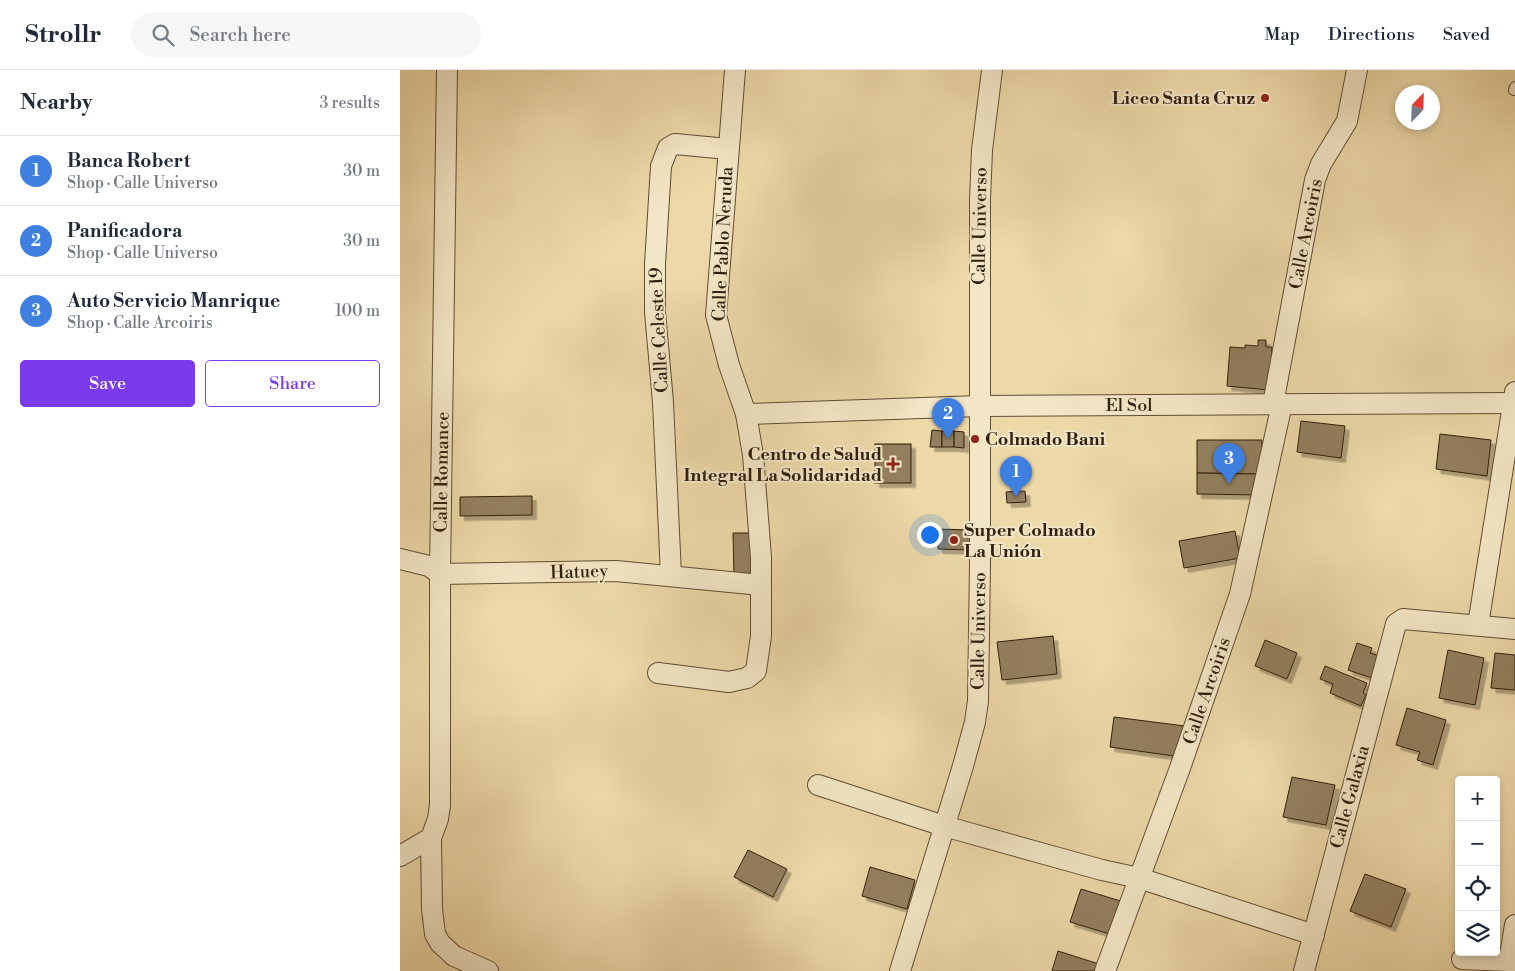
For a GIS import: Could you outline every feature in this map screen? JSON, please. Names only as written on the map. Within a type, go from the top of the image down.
[{"type":"street","name":"Calle Romance","points":[[447,70],[440,574],[440,805],[438,819],[431,838],[432,909],[435,934],[440,943],[454,956],[488,971]]},
{"type":"street","name":"Calle Pablo Neruda","points":[[658,673],[729,682],[748,678],[756,671],[760,636],[761,557],[754,464],[746,414],[729,365],[716,316],[735,70]]},
{"type":"street","name":"Calle Universo","points":[[900,971],[971,736],[978,702],[980,200],[982,150],[992,70]]},
{"type":"street","name":"Calle Arcoiris","points":[[1105,971],[1183,759],[1240,594],[1277,404],[1315,180],[1321,164],[1347,121],[1357,70]]},
{"type":"street","name":"Calle Celeste 19","points":[[671,575],[663,402],[655,312],[655,264],[661,166],[668,148],[675,144],[728,149]]},
{"type":"street","name":"El Sol","points":[[746,414],[980,406],[1277,404],[1514,397]]},
{"type":"street","points":[[1514,397],[1478,625],[1515,628]]},
{"type":"street","name":"Hatuey","points":[[400,559],[429,566],[440,574],[616,571],[671,575],[761,586]]},
{"type":"street","name":"Calle Galaxia","points":[[1304,971],[1396,624],[1402,619],[1478,625]]},
{"type":"street","points":[[818,785],[944,826],[1102,870],[1139,878],[1314,935]]},
{"type":"street","points":[[400,856],[431,838]]},
{"type":"street","points":[[1462,959],[1512,962],[1515,925]]},
{"type":"building","points":[[1258,340],[1266,340],[1266,347],[1272,347],[1269,390],[1227,386],[1230,347],[1245,348],[1245,345],[1258,346]]},
{"type":"building","points":[[1301,421],[1345,426],[1341,458],[1297,452]]},
{"type":"building","points":[[932,430],[942,431],[942,447],[930,447]]},
{"type":"building","points":[[942,431],[954,431],[954,447],[942,447]]},
{"type":"building","points":[[954,431],[964,432],[964,448],[954,447]]},
{"type":"building","points":[[1440,434],[1491,440],[1487,476],[1436,469]]},
{"type":"building","points":[[1197,440],[1262,440],[1261,474],[1197,473]]},
{"type":"building","name":"Centro de Salud Integral La Solidaridad","points":[[875,444],[911,444],[911,483],[875,483]]},
{"type":"building","points":[[1197,473],[1261,474],[1261,495],[1197,494]]},
{"type":"building","points":[[1025,491],[1026,502],[1007,503],[1006,492]]},
{"type":"building","points":[[532,496],[532,515],[460,516],[460,497]]},
{"type":"building","name":"Super Colmado La Unión","points":[[938,529],[971,530],[971,550],[938,549]]},
{"type":"building","points":[[1235,531],[1240,558],[1184,568],[1179,541]]},
{"type":"building","points":[[733,533],[756,533],[757,578],[734,578]]},
{"type":"building","points":[[1053,636],[1057,674],[1002,680],[997,642]]},
{"type":"building","points":[[1265,640],[1297,653],[1287,679],[1255,666]]},
{"type":"building","points":[[1357,643],[1372,648],[1370,653],[1379,656],[1372,678],[1348,670]]},
{"type":"building","points":[[1448,650],[1484,658],[1475,705],[1439,698]]},
{"type":"building","points":[[1495,653],[1515,655],[1515,690],[1491,688]]},
{"type":"building","points":[[1325,666],[1367,683],[1363,693],[1366,695],[1361,706],[1330,693],[1333,684],[1320,679]]},
{"type":"building","points":[[1407,708],[1446,720],[1433,765],[1417,760],[1420,752],[1396,745]]},
{"type":"building","points":[[1114,717],[1185,726],[1181,757],[1110,747]]},
{"type":"building","points":[[1292,777],[1335,785],[1326,825],[1283,817]]},
{"type":"building","points":[[748,850],[787,869],[773,897],[734,877]]},
{"type":"building","points":[[870,867],[915,880],[907,909],[862,896]]},
{"type":"building","points":[[1365,874],[1406,889],[1391,927],[1350,911]]},
{"type":"building","points":[[1081,889],[1124,902],[1113,935],[1070,922]]},
{"type":"building","points":[[1058,951],[1102,965],[1100,971],[1052,971]]},
{"type":"place","name":"Liceo Santa Cruz","points":[[1265,98]]},
{"type":"place","name":"Panificadora","points":[[948,439]]},
{"type":"place","name":"Colmado Bani","points":[[975,439]]},
{"type":"place","name":"Centro de Salud Integral La Solidaridad","points":[[893,464]]},
{"type":"place","name":"Auto Servicio Manrique","points":[[1229,484]]},
{"type":"place","name":"Banca Robert","points":[[1016,497]]},
{"type":"place","name":"Super Colmado La Unión","points":[[954,540]]}]
